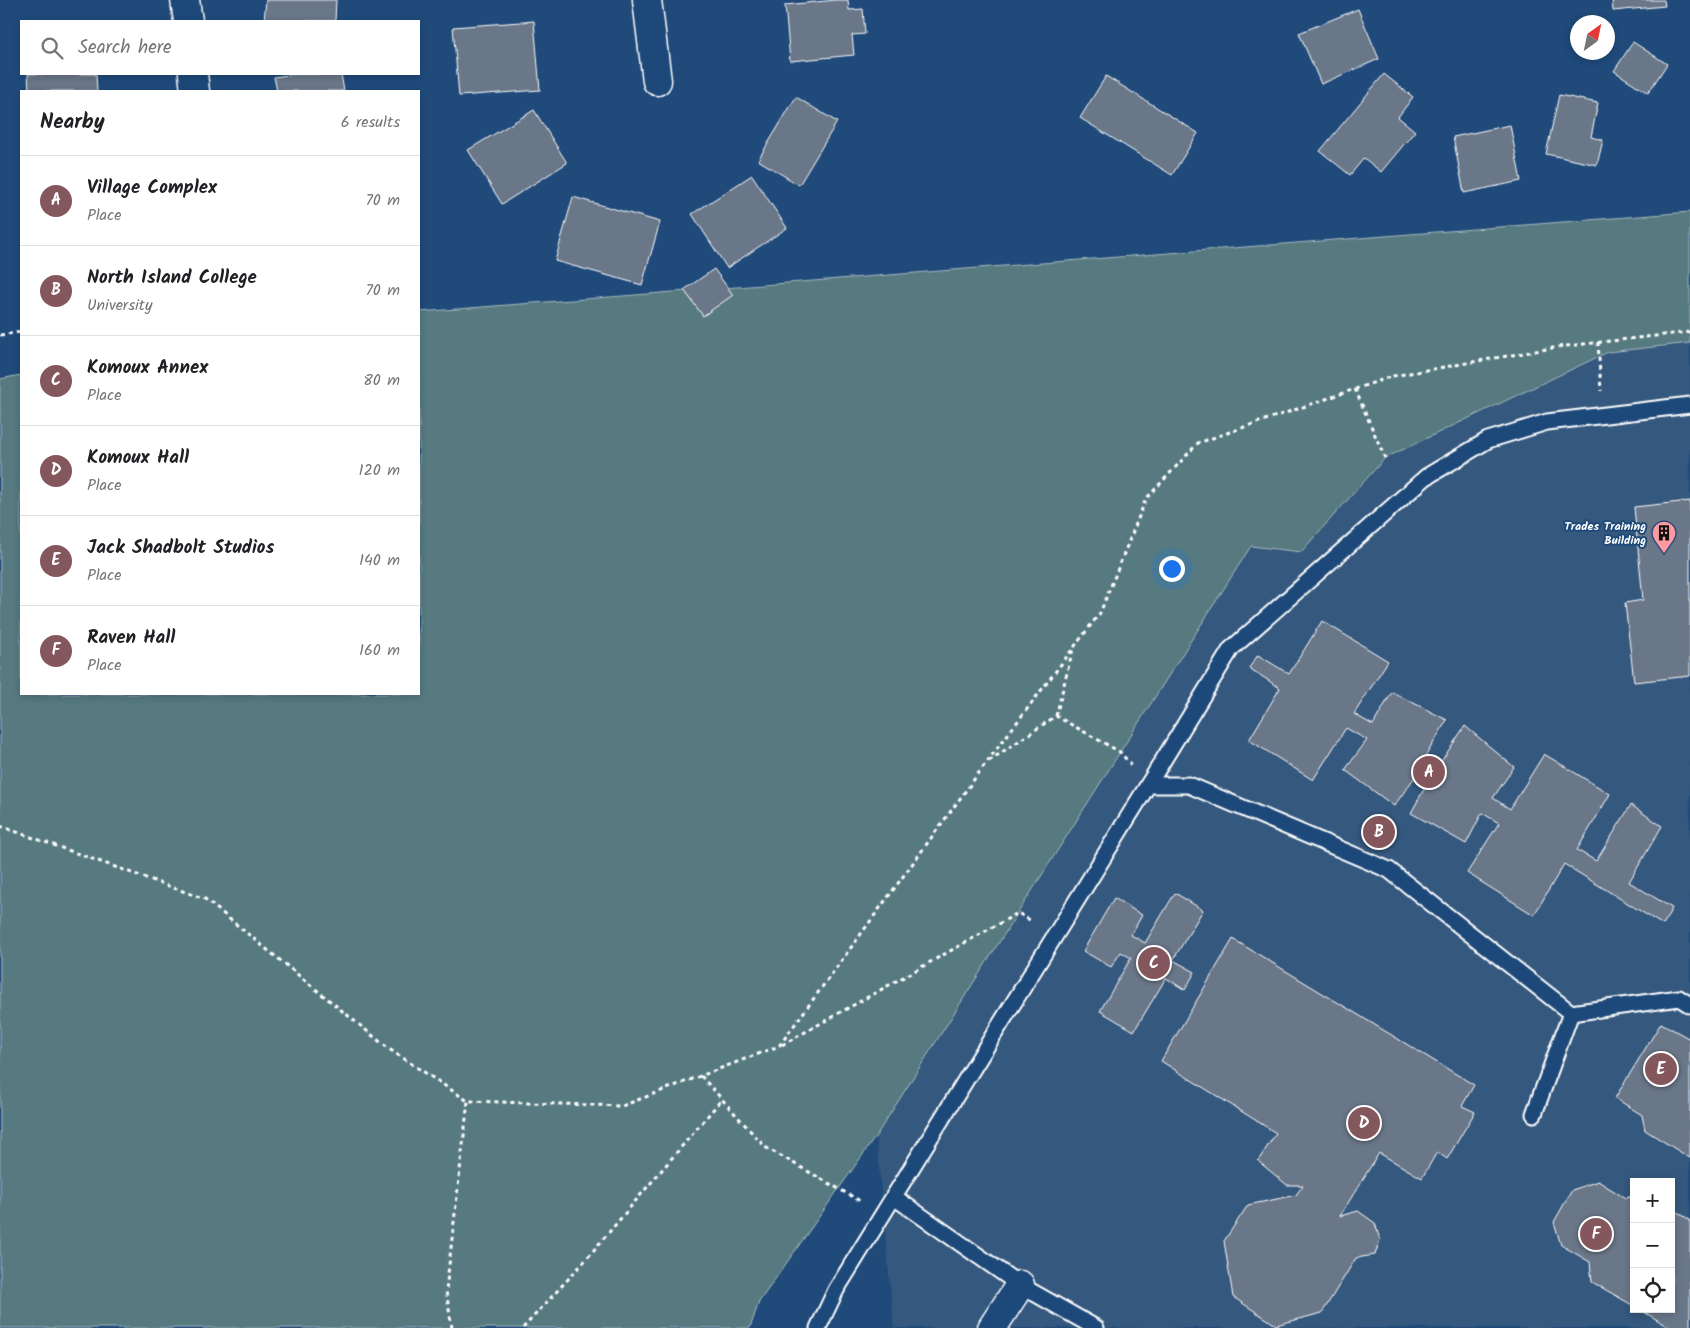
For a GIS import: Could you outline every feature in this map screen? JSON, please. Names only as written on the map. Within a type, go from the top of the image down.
[{"type":"street","points":[[185,0],[188,20]]},
{"type":"street","points":[[647,0],[656,81]]},
{"type":"street","points":[[193,75],[195,90]]},
{"type":"street","points":[[992,1328],[1020,1285]]},
{"type":"lane","points":[[818,1328],[836,1290],[1231,649],[1426,477],[1488,440],[1547,422],[1690,405]]},
{"type":"lane","points":[[1148,785],[1189,785],[1389,870],[1571,1013],[1679,998],[1690,1005]]},
{"type":"lane","points":[[1534,1114],[1571,1013]]},
{"type":"lane","points":[[894,1197],[1020,1285],[1096,1328]]},
{"type":"path","points":[[0,335],[20,332]]},
{"type":"path","points":[[779,1046],[986,763],[1100,613],[1146,499],[1198,444],[1393,376],[1558,347],[1690,332]]},
{"type":"path","points":[[1598,342],[1603,414]]},
{"type":"path","points":[[1355,389],[1385,458]]},
{"type":"path","points":[[986,763],[1056,716],[1074,647]]},
{"type":"path","points":[[1056,716],[1120,752],[1148,785]]},
{"type":"path","points":[[0,826],[206,899],[389,1049],[468,1100],[622,1106],[779,1046],[1018,912],[1055,936]]},
{"type":"path","points":[[702,1076],[764,1147],[883,1214]]},
{"type":"path","points":[[523,1328],[582,1264],[722,1099]]},
{"type":"path","points":[[452,1328],[446,1291],[468,1100]]},
{"type":"shaded area","points":[[1690,343],[1690,1328],[894,1328],[876,1136],[1251,546],[1301,552],[1385,458],[1608,352]]},
{"type":"green space","points":[[1690,212],[1690,343],[1608,352],[1385,458],[1301,552],[1251,546],[876,1136],[759,1302],[750,1328],[0,1328],[0,379],[20,375],[20,695],[420,695],[420,312]]},
{"type":"building","points":[[266,0],[336,0],[335,20],[264,20]]},
{"type":"building","points":[[848,0],[849,10],[863,9],[865,34],[852,35],[854,55],[790,61],[785,5]]},
{"type":"building","points":[[1612,0],[1664,0],[1665,6],[1613,11]]},
{"type":"building","points":[[1358,9],[1379,59],[1321,84],[1299,33]]},
{"type":"building","points":[[534,21],[540,90],[459,96],[453,27]]},
{"type":"building","points":[[1633,42],[1667,64],[1648,93],[1614,71]]},
{"type":"building","points":[[1384,74],[1413,97],[1398,117],[1415,131],[1381,172],[1364,158],[1350,175],[1320,151]]},
{"type":"building","points":[[28,75],[96,75],[97,90],[29,90]]},
{"type":"building","points":[[288,75],[341,75],[344,90],[277,90],[274,77]]},
{"type":"building","points":[[1106,76],[1198,133],[1172,175],[1080,118]]},
{"type":"building","points":[[1559,95],[1598,103],[1591,137],[1603,140],[1597,165],[1546,154]]},
{"type":"building","points":[[796,97],[837,122],[799,185],[758,160]]},
{"type":"building","points":[[534,110],[567,163],[502,204],[468,150]]},
{"type":"building","points":[[1510,125],[1521,181],[1464,193],[1453,137]]},
{"type":"building","points":[[752,175],[787,228],[727,268],[692,214]]},
{"type":"building","points":[[573,197],[660,222],[642,285],[555,261]]},
{"type":"building","points":[[714,269],[733,295],[703,316],[684,290]]},
{"type":"building","name":"Trades Training Building","points":[[1690,501],[1690,676],[1634,682],[1625,603],[1643,600],[1634,507]]},
{"type":"building","points":[[1322,621],[1388,661],[1354,714],[1373,725],[1392,692],[1447,720],[1425,757],[1438,766],[1465,726],[1514,767],[1493,798],[1510,809],[1544,754],[1610,794],[1577,850],[1596,861],[1631,805],[1662,826],[1629,882],[1672,908],[1663,925],[1564,864],[1534,915],[1467,873],[1499,823],[1482,813],[1466,844],[1411,813],[1429,780],[1417,774],[1394,806],[1345,770],[1367,740],[1346,728],[1313,780],[1249,740],[1280,688],[1249,668],[1258,655],[1289,674]]},
{"type":"building","points":[[1175,893],[1203,910],[1173,960],[1195,972],[1185,990],[1166,978],[1134,1031],[1100,1011],[1131,958],[1121,952],[1111,967],[1083,951],[1114,898],[1142,915],[1131,935],[1145,943]]},
{"type":"building","points":[[1233,939],[1474,1085],[1462,1106],[1475,1112],[1447,1159],[1437,1152],[1422,1178],[1379,1153],[1340,1216],[1358,1211],[1375,1223],[1380,1240],[1375,1255],[1356,1258],[1322,1313],[1276,1325],[1233,1297],[1224,1241],[1248,1205],[1296,1195],[1303,1185],[1287,1185],[1258,1161],[1276,1133],[1161,1061]]},
{"type":"building","points":[[1661,1023],[1690,1039],[1690,1158],[1645,1130],[1642,1115],[1615,1098]]},
{"type":"building","points":[[1598,1181],[1625,1198],[1630,1197],[1630,1304],[1592,1282],[1590,1262],[1561,1245],[1554,1222],[1572,1190]]},
{"type":"building","points":[[1675,1211],[1690,1220],[1690,1328],[1671,1328],[1646,1313],[1675,1313]]},
{"type":"place","name":"Trades Training Building","points":[[1664,554]]},
{"type":"place","name":"Village Complex","points":[[1429,772]]},
{"type":"place","name":"North Island College","points":[[1379,832]]},
{"type":"place","name":"Komoux Annex","points":[[1154,963]]},
{"type":"place","name":"Jack Shadbolt Studios","points":[[1661,1069]]},
{"type":"place","name":"Komoux Hall","points":[[1364,1123]]},
{"type":"place","name":"Raven Hall","points":[[1596,1234]]}]
